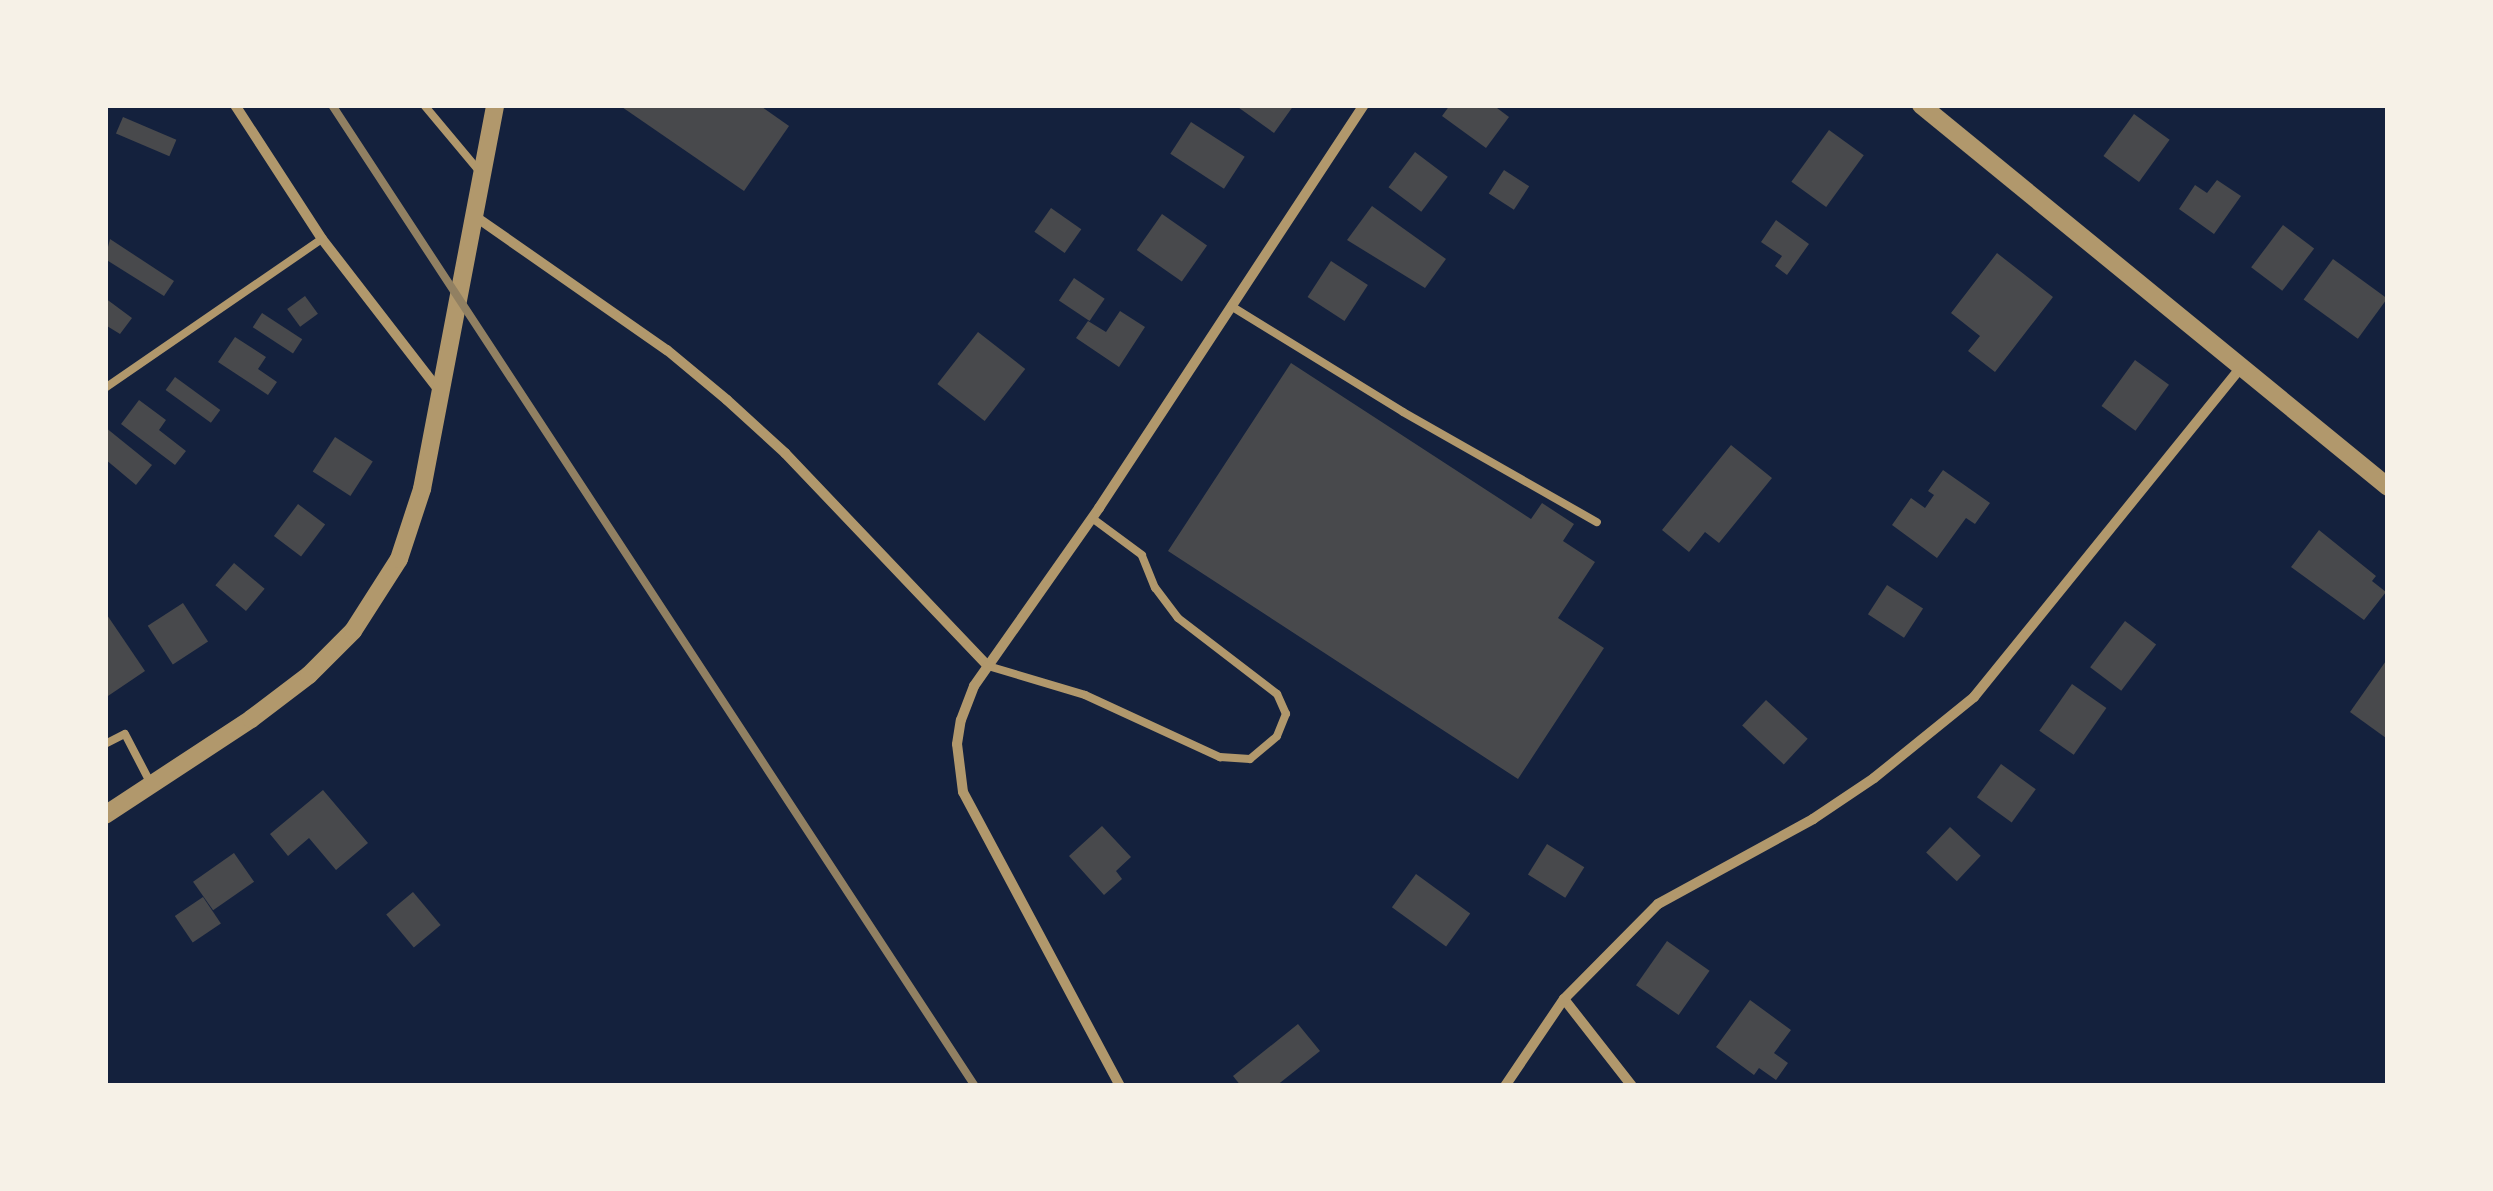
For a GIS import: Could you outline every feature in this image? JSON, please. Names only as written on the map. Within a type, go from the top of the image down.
[{"type":"street","points":[[235,105],[322,239],[442,394]]},
{"type":"street","points":[[105,815],[252,719],[308,675],[354,631],[390,576],[411,528],[442,394],[495,105]]},
{"type":"street","points":[[1120,1086],[963,792],[958,768],[961,720],[988,666],[1092,518],[1364,105]]},
{"type":"street","points":[[1921,105],[2388,487]]},
{"type":"street","points":[[476,216],[666,350],[727,400],[785,454],[988,666]]},
{"type":"street","points":[[1505,1086],[1564,999],[1658,904],[1813,818],[1874,778],[1974,698],[2241,367]]},
{"type":"street","points":[[1564,999],[1632,1086]]},
{"type":"lane","points":[[424,105],[482,176]]},
{"type":"lane","points":[[105,388],[322,239]]},
{"type":"lane","points":[[1230,306],[1403,412],[1597,522]]},
{"type":"lane","points":[[988,666],[1085,695],[1220,757],[1250,760],[1277,736],[1286,714],[1277,694],[1178,618],[1155,588],[1142,556],[1092,518]]},
{"type":"lane","points":[[105,744],[125,734],[152,786]]},
{"type":"building","points":[[619,105],[759,105],[789,126],[744,191]]},
{"type":"building","points":[[1235,105],[1294,105],[1274,133]]},
{"type":"building","points":[[1450,105],[1493,105],[1509,117],[1486,148],[1442,116]]},
{"type":"building","points":[[2134,114],[2170,140],[2139,182],[2103,156]]},
{"type":"building","points":[[123,117],[176,140],[169,156],[116,134]]},
{"type":"building","points":[[1191,122],[1245,157],[1224,189],[1170,154]]},
{"type":"building","points":[[1829,130],[1864,155],[1826,207],[1791,182]]},
{"type":"building","points":[[1415,152],[1448,177],[1421,212],[1389,187]]},
{"type":"building","points":[[1504,170],[1529,186],[1514,210],[1489,193]]},
{"type":"building","points":[[2217,180],[2241,196],[2214,234],[2179,209],[2195,185],[2207,193]]},
{"type":"building","points":[[1372,206],[1446,259],[1425,288],[1347,240]]},
{"type":"building","points":[[1051,208],[1081,229],[1065,253],[1034,232]]},
{"type":"building","points":[[1162,214],[1207,246],[1182,282],[1137,250]]},
{"type":"building","points":[[1776,220],[1809,244],[1787,275],[1775,266],[1782,256],[1761,242]]},
{"type":"building","points":[[2283,225],[2314,248],[2282,291],[2251,267]]},
{"type":"building","points":[[110,239],[174,281],[164,296],[105,259]]},
{"type":"building","points":[[1997,253],[2053,297],[1995,372],[1968,351],[1980,336],[1951,313]]},
{"type":"building","points":[[2333,259],[2387,298],[2358,339],[2304,299]]},
{"type":"building","points":[[1331,261],[1368,285],[1344,321],[1308,297]]},
{"type":"building","points":[[1074,278],[1105,299],[1090,321],[1059,300]]},
{"type":"building","points":[[305,296],[318,314],[300,327],[287,309]]},
{"type":"building","points":[[105,298],[132,318],[120,334],[107,326],[105,329]]},
{"type":"building","points":[[1120,311],[1145,327],[1119,367],[1076,338],[1088,321],[1106,332]]},
{"type":"building","points":[[262,313],[302,339],[293,353],[253,327]]},
{"type":"building","points":[[978,332],[1025,369],[985,421],[937,384]]},
{"type":"building","points":[[235,337],[266,357],[258,369],[277,382],[268,395],[218,362]]},
{"type":"building","points":[[2135,360],[2169,385],[2135,431],[2101,406]]},
{"type":"building","points":[[1291,363],[1531,519],[1542,503],[1574,524],[1563,541],[1595,562],[1558,618],[1604,648],[1518,779],[1168,551]]},
{"type":"building","points":[[175,377],[220,410],[211,423],[166,390]]},
{"type":"building","points":[[139,400],[166,420],[159,430],[186,451],[175,465],[121,424]]},
{"type":"building","points":[[105,427],[152,465],[136,485],[105,459]]},
{"type":"building","points":[[335,437],[373,462],[350,496],[313,471]]},
{"type":"building","points":[[1731,445],[1772,478],[1719,543],[1705,532],[1689,552],[1662,530]]},
{"type":"building","points":[[1943,470],[1990,503],[1975,524],[1966,518],[1937,558],[1892,525],[1911,498],[1925,508],[1934,495],[1928,491]]},
{"type":"building","points":[[298,504],[325,524],[301,556],[274,536]]},
{"type":"building","points":[[2319,530],[2376,576],[2372,581],[2386,592],[2364,620],[2291,567]]},
{"type":"building","points":[[234,563],[265,589],[246,611],[215,585]]},
{"type":"building","points":[[1887,585],[1923,608],[1904,638],[1868,614]]},
{"type":"building","points":[[183,603],[208,642],[173,664],[148,626]]},
{"type":"building","points":[[105,612],[145,671],[105,698]]},
{"type":"building","points":[[2125,621],[2156,644],[2121,691],[2090,667]]},
{"type":"building","points":[[2388,658],[2388,735],[2386,738],[2350,712]]},
{"type":"building","points":[[2072,684],[2106,708],[2074,755],[2039,731]]},
{"type":"building","points":[[1766,700],[1808,739],[1784,764],[1742,726]]},
{"type":"building","points":[[2001,764],[2036,789],[2012,822],[1977,797]]},
{"type":"building","points":[[323,790],[368,843],[336,870],[309,838],[288,856],[270,834]]},
{"type":"building","points":[[1102,826],[1131,857],[1116,871],[1122,879],[1104,895],[1069,856]]},
{"type":"building","points":[[1950,827],[1981,856],[1957,881],[1926,853]]},
{"type":"building","points":[[1547,844],[1584,867],[1565,898],[1528,875]]},
{"type":"building","points":[[234,853],[254,882],[213,910],[193,882]]},
{"type":"building","points":[[1416,874],[1470,913],[1446,947],[1392,907]]},
{"type":"building","points":[[413,892],[441,925],[414,947],[386,914]]},
{"type":"building","points":[[203,897],[221,924],[193,943],[175,916]]},
{"type":"building","points":[[1667,941],[1710,971],[1679,1015],[1636,985]]},
{"type":"building","points":[[1750,1000],[1791,1030],[1774,1053],[1788,1063],[1776,1080],[1759,1068],[1754,1075],[1716,1047]]},
{"type":"building","points":[[1298,1024],[1320,1051],[1276,1086],[1241,1086],[1233,1076]]},
{"type":"railway","points":[[332,105],[975,1086]]}]
